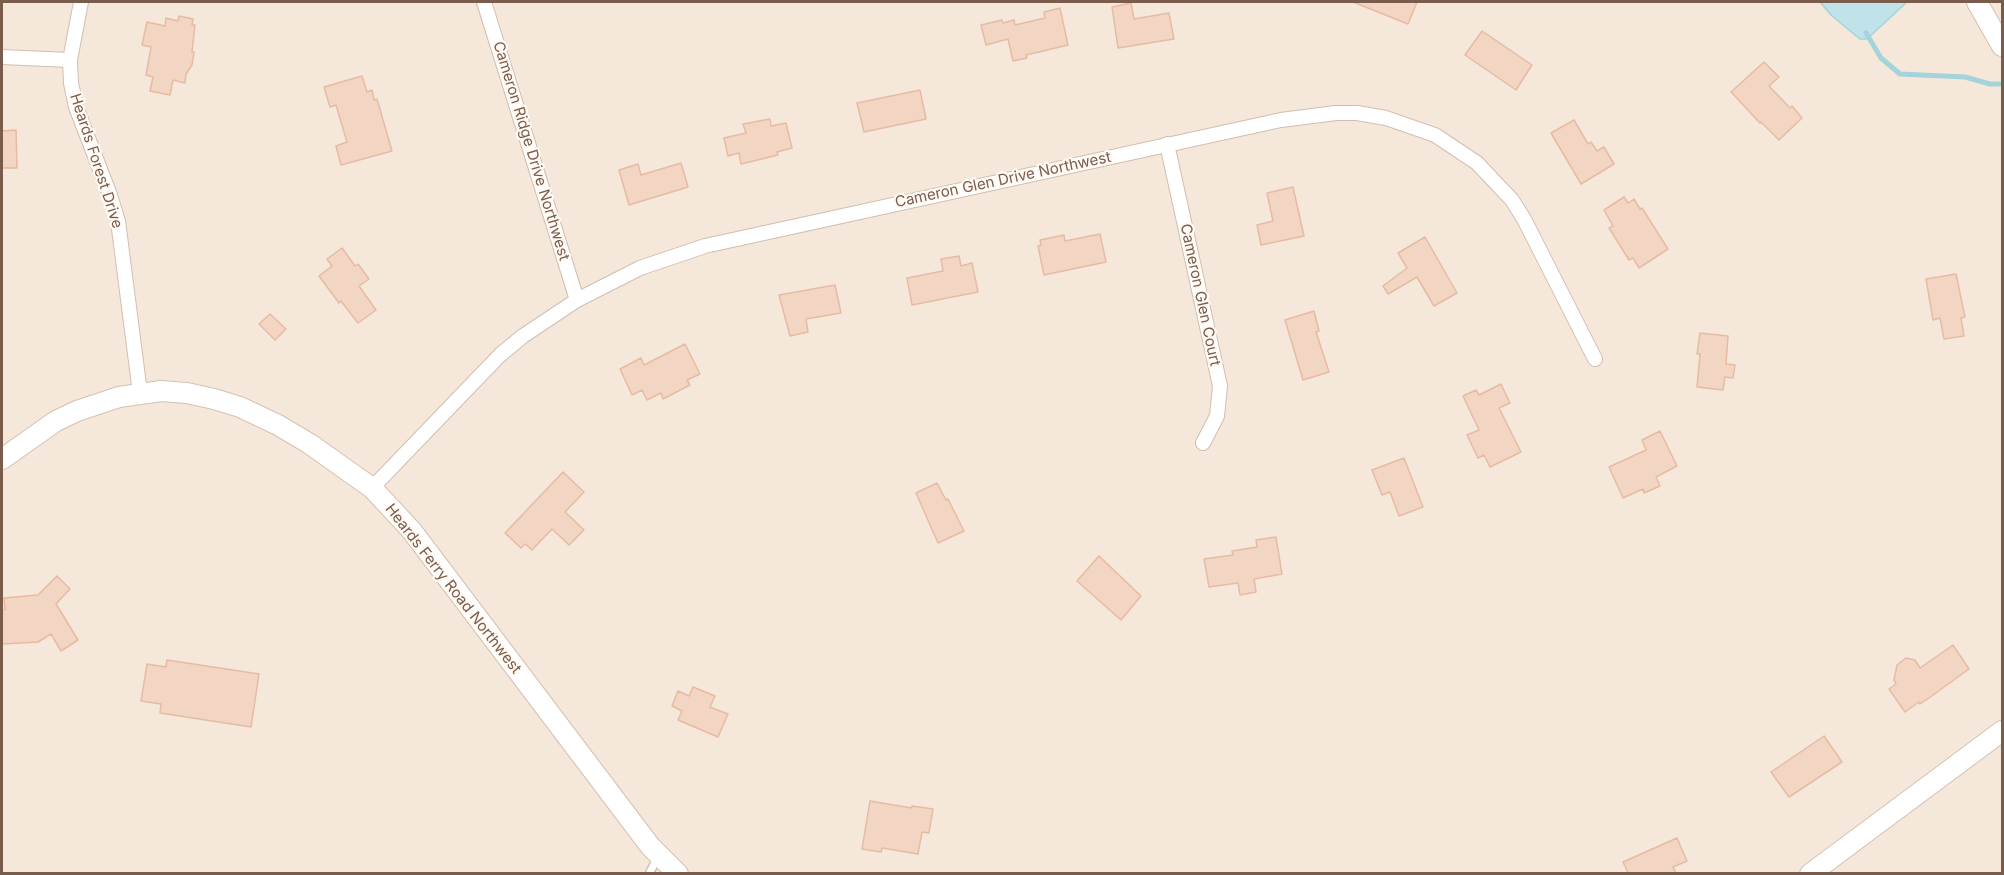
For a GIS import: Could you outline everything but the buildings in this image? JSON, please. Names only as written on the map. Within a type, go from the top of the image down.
[{"type":"street","name":"Heards Forest Drive","points":[[81,2],[70,60],[71,83],[76,107],[118,222],[140,393]]},
{"type":"street","name":"Cameron Ridge Drive Northwest","points":[[484,2],[578,300]]},
{"type":"street","points":[[1977,2],[2002,46]]},
{"type":"street","points":[[2,57],[70,60]]},
{"type":"street","name":"Cameron Glen Drive Northwest","points":[[372,488],[500,355],[578,300],[640,268],[705,246],[1167,144],[1281,120],[1336,113],[1357,113],[1386,118],[1434,135],[1478,163],[1512,200],[1524,219],[1596,359]]},
{"type":"street","name":"Cameron Glen Court","points":[[1167,144],[1220,386],[1217,416],[1203,443]]},
{"type":"street","name":"Heards Ferry Road Northwest","points":[[2,459],[47,427],[77,411],[119,397],[161,391],[187,393],[240,407],[278,425],[310,444],[372,488],[412,531],[650,846],[678,873]]},
{"type":"street","points":[[1810,873],[2002,731]]},
{"type":"lane","points":[[649,873],[660,855]]},
{"type":"shaded area","points":[[2,2],[2002,2],[2002,873],[2,874]]},
{"type":"water","points":[[1820,2],[1907,2],[1867,39],[1860,39],[1831,15]]},
{"type":"waterway","points":[[1866,33],[1881,58],[1900,74],[1965,77],[1990,84],[2002,84]]}]
